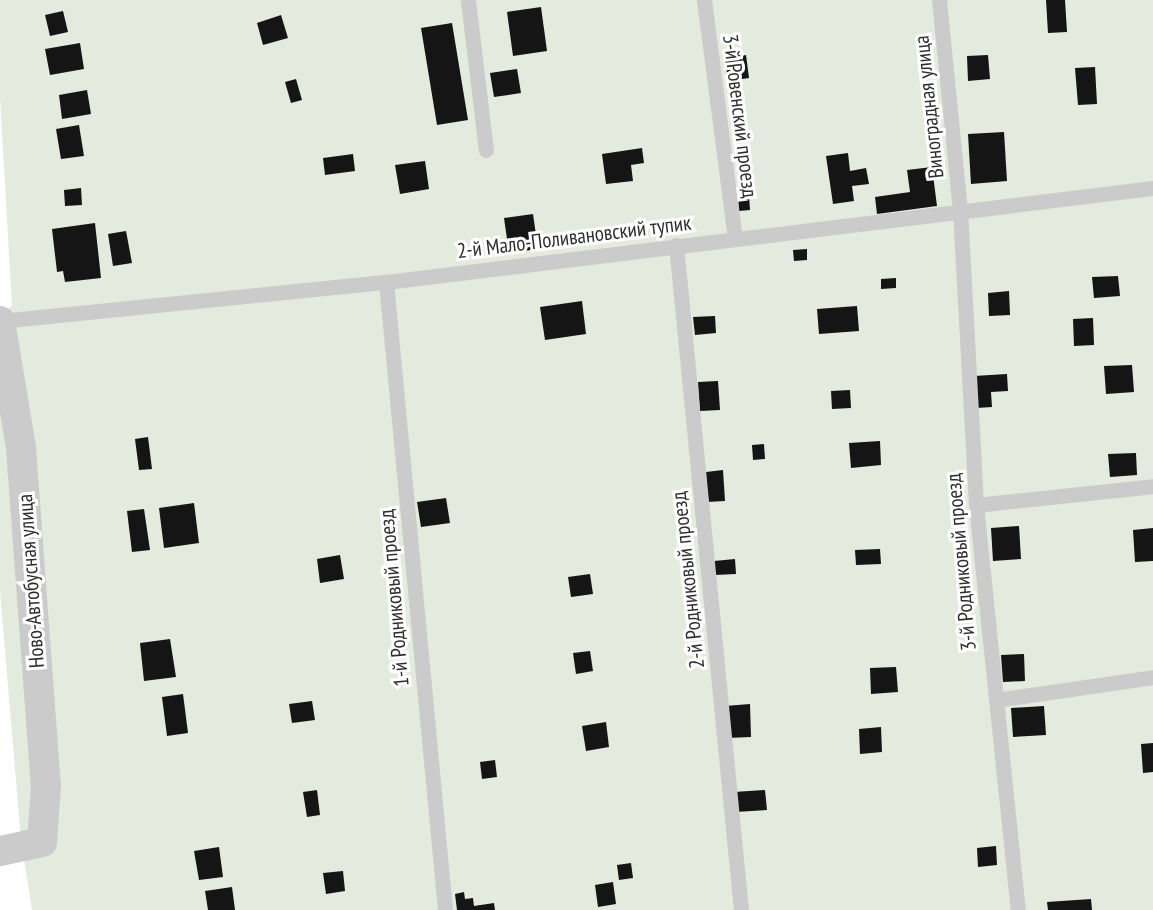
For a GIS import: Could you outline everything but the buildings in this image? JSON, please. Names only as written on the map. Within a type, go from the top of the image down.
[{"type":"street","name":"Ново-Автобусная улица","points":[[0,321],[21,448],[46,785],[42,842],[0,851]]},
{"type":"lane","points":[[468,0],[486,150]]},
{"type":"lane","name":"3-й Ровенский проезд","points":[[704,0],[735,238]]},
{"type":"lane","name":"Виноградная улица","points":[[939,0],[960,209]]},
{"type":"lane","name":"2-й Мало-Поливановский тупик","points":[[0,321],[386,282],[960,209],[1153,188]]},
{"type":"lane","name":"3-й Родниковый проезд","points":[[960,209],[976,505],[1017,910]]},
{"type":"lane","name":"2-й Родниковый проезд","points":[[676,246],[741,910]]},
{"type":"lane","name":"1-й Родниковый проезд","points":[[386,282],[445,910]]},
{"type":"lane","points":[[976,505],[1153,486]]},
{"type":"lane","points":[[996,700],[1153,677]]},
{"type":"shaded area","points":[[0,0],[1153,0],[1153,910],[32,910],[21,840],[0,592],[0,315],[12,306],[0,98]]}]
